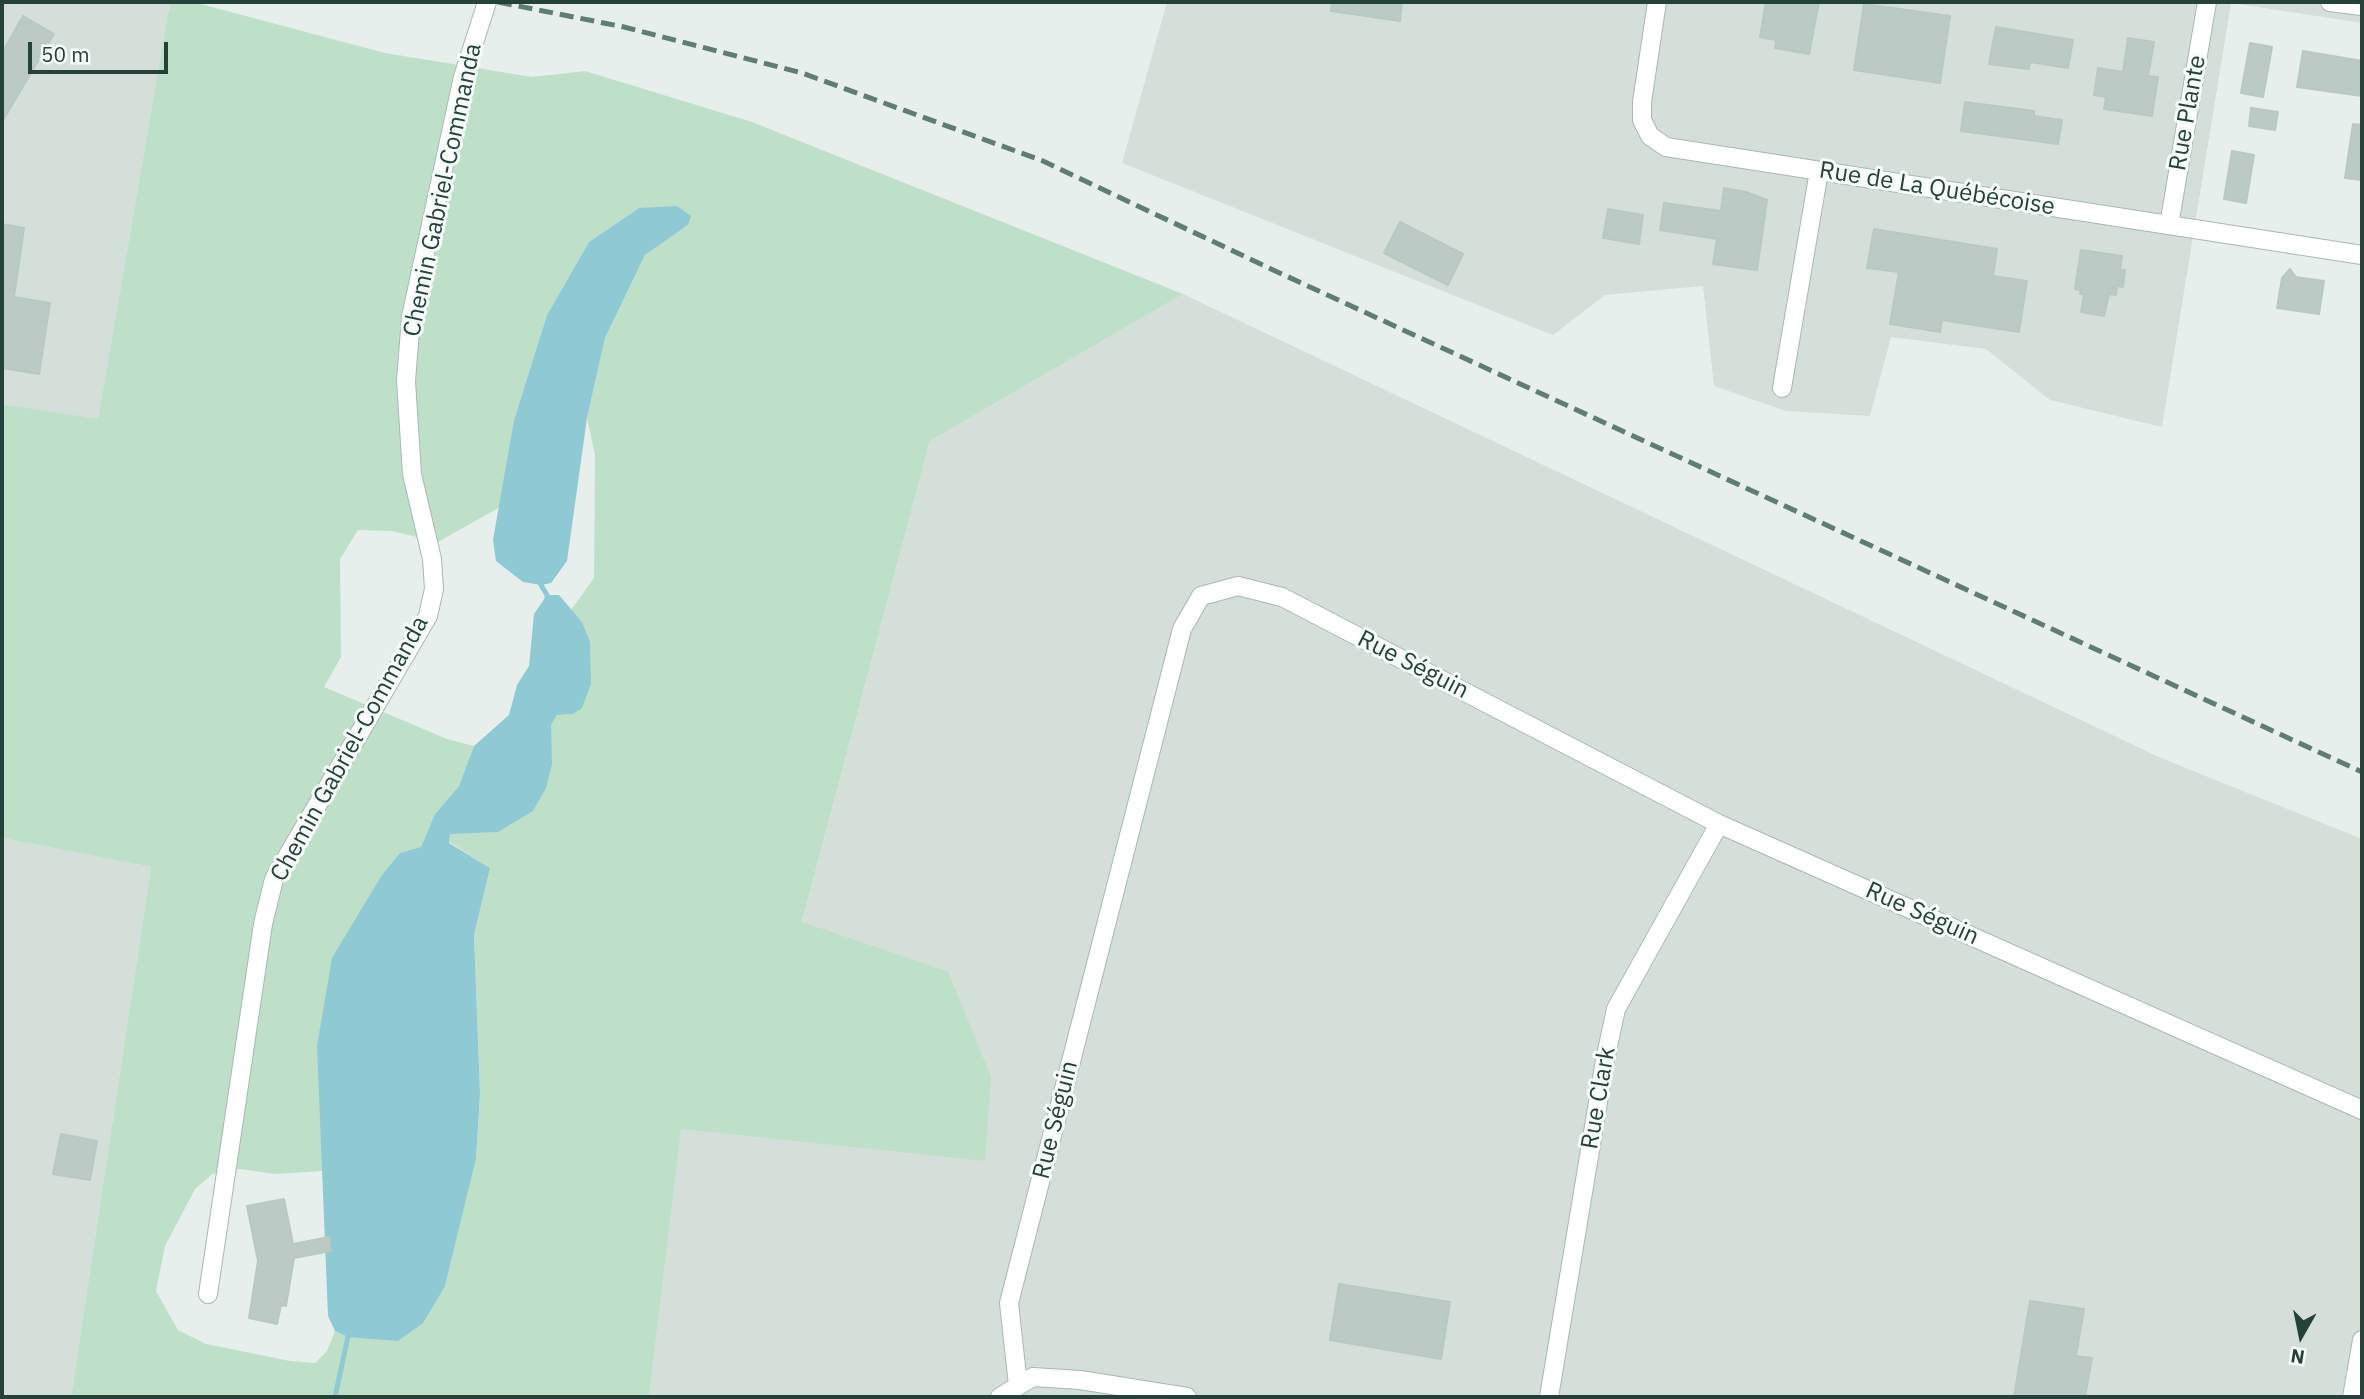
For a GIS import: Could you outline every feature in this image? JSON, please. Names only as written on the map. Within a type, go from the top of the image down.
[{"type":"street","name":"Chemin Gabriel-Commanda","points":[[208,1294],[263,924],[274,879],[428,616],[433,589],[432,559],[411,474],[407,395],[411,317],[463,77],[487,2]]},
{"type":"street","name":"Rue de La Québécoise","points":[[1657,2],[1642,102],[1642,120],[1650,136],[1666,147],[2362,256]]},
{"type":"street","name":"Rue Plante","points":[[2169,225],[2207,2]]},
{"type":"street","points":[[2330,2],[2362,6]]},
{"type":"street","points":[[1782,388],[1819,171]]},
{"type":"street","name":"Rue Séguin","points":[[1018,1385],[1009,1303],[1182,629],[1201,596],[1238,586],[1282,597],[1719,824],[2362,1110]]},
{"type":"street","name":"Rue Clark","points":[[1549,1397],[1602,1073],[1616,1009],[1719,824]]},
{"type":"street","points":[[2352,1397],[2362,1340]]},
{"type":"street","points":[[1000,1397],[1033,1377],[1080,1380],[1187,1397]]},
{"type":"shaded area","points":[[2,2],[170,2],[98,420],[2,404]]},
{"type":"shaded area","points":[[1167,2],[2362,2],[2362,23],[2231,3],[2162,427],[2050,400],[1986,349],[1891,337],[1870,416],[1786,411],[1714,386],[1703,286],[1605,295],[1553,335],[1122,163]]},
{"type":"shaded area","points":[[1183,294],[2161,758],[2362,839],[2362,1397],[649,1397],[682,1115],[948,971],[802,923],[930,441]]},
{"type":"shaded area","points":[[2,838],[151,867],[71,1397],[2,1397]]},
{"type":"green space","points":[[170,2],[193,2],[385,53],[532,77],[585,71],[752,122],[1183,294],[930,441],[802,922],[948,971],[991,1077],[985,1161],[681,1129],[649,1397],[71,1397],[151,867],[2,838],[2,404],[98,419]],"holes":[[[639,208],[688,225],[645,255],[605,338],[587,418],[595,455],[594,578],[571,610],[582,622],[573,714],[557,715],[551,725],[551,741],[498,832],[450,833],[449,842],[490,868],[474,935],[480,1094],[476,1159],[445,1286],[348,1337],[335,1331],[327,1351],[315,1363],[290,1361],[206,1344],[178,1330],[156,1291],[165,1246],[195,1189],[212,1174],[240,1169],[276,1174],[322,1171],[421,847],[435,814],[459,786],[474,746],[447,739],[324,687],[341,657],[340,559],[358,530],[392,531],[438,542],[500,507],[514,420],[547,315],[589,242]]]},
{"type":"water","points":[[677,206],[691,216],[688,225],[645,255],[605,338],[587,418],[567,561],[551,583],[541,585],[523,582],[496,561],[493,540],[514,420],[547,315],[589,242],[639,208]]},
{"type":"water","points":[[547,595],[559,595],[582,622],[590,642],[591,684],[582,708],[573,714],[557,715],[551,725],[552,764],[546,788],[533,811],[498,832],[450,834],[449,843],[490,868],[474,935],[480,1094],[476,1159],[445,1286],[423,1323],[398,1341],[348,1337],[335,1331],[328,1316],[317,1046],[332,958],[382,875],[400,853],[421,847],[435,814],[459,786],[474,746],[509,715],[517,685],[529,666],[534,614]]},
{"type":"building","points":[[1332,2],[1402,2],[1400,21],[1331,11]]},
{"type":"building","points":[[1766,2],[1819,2],[1809,54],[1775,48],[1776,40],[1760,37]]},
{"type":"building","points":[[1864,4],[1950,16],[1940,83],[1854,70]]},
{"type":"building","points":[[23,16],[54,34],[2,122],[2,53]]},
{"type":"building","points":[[1996,27],[2073,40],[2068,68],[2030,62],[2029,69],[1989,64]]},
{"type":"building","points":[[2128,38],[2154,42],[2148,76],[2158,77],[2152,116],[2104,109],[2106,97],[2094,95],[2098,68],[2123,72]]},
{"type":"building","points":[[2250,43],[2272,47],[2263,97],[2241,93]]},
{"type":"building","points":[[2303,51],[2362,61],[2362,96],[2297,87]]},
{"type":"building","points":[[1965,102],[2034,111],[2034,116],[2062,120],[2058,144],[1961,131]]},
{"type":"building","points":[[2251,108],[2278,112],[2275,130],[2249,126]]},
{"type":"building","points":[[2353,124],[2362,125],[2362,180],[2345,178]]},
{"type":"building","points":[[2232,151],[2254,155],[2246,203],[2224,199]]},
{"type":"building","points":[[1724,188],[1767,200],[1757,270],[1713,264],[1717,239],[1660,230],[1664,203],[1721,211]]},
{"type":"building","points":[[1608,209],[1643,215],[1639,244],[1603,238]]},
{"type":"building","points":[[1400,222],[1463,254],[1448,285],[1384,253]]},
{"type":"building","points":[[2,224],[24,228],[14,297],[50,303],[39,374],[2,368]]},
{"type":"building","points":[[1874,229],[1997,249],[1993,276],[2027,281],[2019,332],[1942,320],[1940,332],[1890,324],[1899,272],[1867,268]]},
{"type":"building","points":[[2081,250],[2122,256],[2120,270],[2125,270],[2123,287],[2117,286],[2116,295],[2109,294],[2104,316],[2081,312],[2084,295],[2080,294],[2081,290],[2075,289]]},
{"type":"building","points":[[2290,269],[2296,277],[2324,281],[2319,314],[2277,308],[2282,278]]},
{"type":"building","points":[[61,1134],[97,1141],[90,1180],[53,1174]]},
{"type":"building","points":[[284,1199],[293,1244],[329,1237],[331,1251],[294,1258],[286,1306],[281,1305],[277,1324],[249,1318],[258,1261],[247,1206]]},
{"type":"building","points":[[1339,1284],[1450,1302],[1441,1359],[1330,1340]]},
{"type":"building","points":[[2030,1301],[2084,1309],[2076,1356],[2092,1358],[2085,1397],[2014,1397]]},
{"type":"waterway","points":[[541,585],[547,595],[547,601]]},
{"type":"waterway","points":[[335,1397],[349,1332]]},
{"type":"railway","points":[[498,2],[624,27],[802,73],[1043,161],[1271,269],[2362,772]]}]
